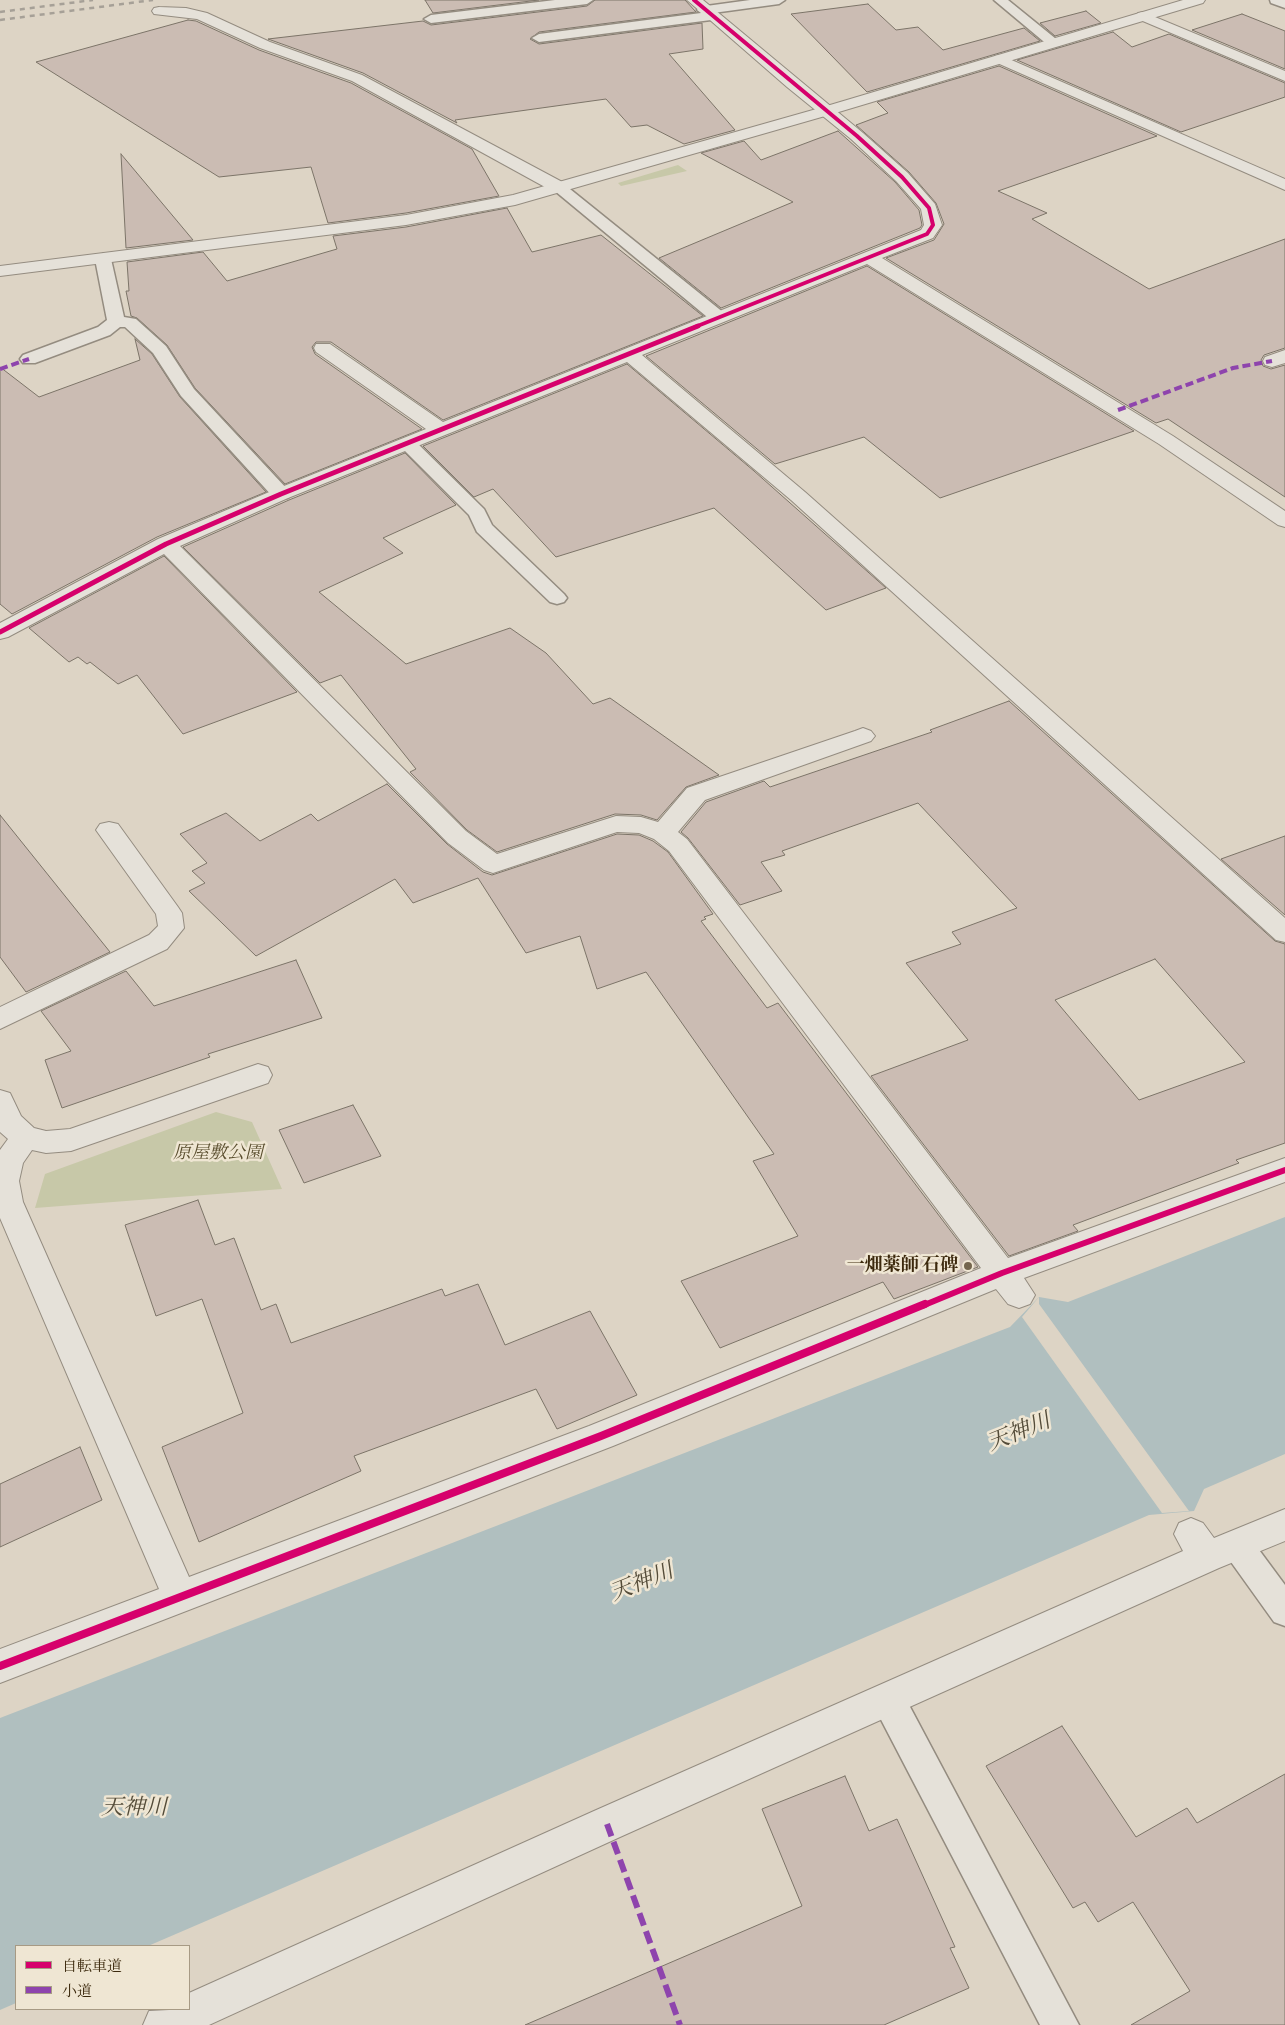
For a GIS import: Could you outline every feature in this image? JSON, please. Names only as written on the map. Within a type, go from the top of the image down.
[{"type":"street","points":[[0,271],[406,220],[480,208],[560,188],[826,111],[1198,0]]},
{"type":"street","points":[[0,632],[166,544],[281,494],[927,234],[933,226],[933,217],[929,208],[902,177],[857,136],[703,9]]},
{"type":"street","points":[[159,11],[186,12],[202,16],[265,45],[357,78],[560,188]]},
{"type":"street","points":[[1143,16],[1285,76]]},
{"type":"street","points":[[1000,59],[1285,185]]},
{"type":"street","points":[[868,257],[1166,440],[1285,521]]},
{"type":"street","points":[[323,348],[441,430]]},
{"type":"street","points":[[628,354],[805,503],[1285,933]]},
{"type":"street","points":[[166,544],[457,837],[493,864],[616,824],[641,825],[662,833],[678,845],[1010,1284]]},
{"type":"street","points":[[662,833],[696,794],[863,736]]},
{"type":"street","points":[[0,1019],[158,942],[171,928],[169,913],[109,830]]},
{"type":"street","points":[[0,1101],[9,1123],[25,1137],[46,1142],[71,1140],[258,1075]]},
{"type":"street","points":[[25,1137],[9,1160],[4,1181],[8,1202],[180,1597]]},
{"type":"street","points":[[0,1666],[601,1436],[1010,1284],[1285,1170]]},
{"type":"street","points":[[163,2025],[888,1699],[1212,1545],[1285,1525]]},
{"type":"lane","points":[[431,19],[587,0]]},
{"type":"lane","points":[[539,38],[703,9],[779,0]]},
{"type":"lane","points":[[1000,0],[1054,43]]},
{"type":"lane","points":[[1276,0],[1285,4]]},
{"type":"lane","points":[[560,188],[718,317]]},
{"type":"lane","points":[[103,259],[116,321]]},
{"type":"lane","points":[[30,359],[104,330],[116,321],[130,323],[160,350],[187,392],[281,494]]},
{"type":"lane","points":[[408,444],[477,513],[484,528],[557,598]]},
{"type":"lane","points":[[1212,1545],[1285,1611]]},
{"type":"lane","points":[[888,1699],[1060,2025]]},
{"type":"green space","points":[[678,165],[687,171],[621,186],[618,183]]},
{"type":"green space","name":"原屋敷公園","points":[[216,1112],[252,1122],[282,1189],[35,1208],[45,1174]]},
{"type":"water","name":"天神川","points":[[1285,1217],[1285,1454],[1204,1489],[1194,1511],[1149,1515],[150,1945],[15,1945],[15,2003],[0,2010],[0,1718],[1010,1327],[1039,1297],[1068,1302]]},
{"type":"pier","points":[[1039,1297],[1039,1304],[1189,1511],[1162,1513],[1022,1317]]},
{"type":"building","points":[[425,0],[539,0],[433,13]]},
{"type":"building","points":[[595,0],[685,0],[696,12],[539,32],[530,39],[539,44],[702,23],[703,49],[669,54],[735,130],[684,144],[647,125],[631,127],[606,99],[455,120],[457,123],[363,73],[268,39],[423,21],[431,25],[587,6]]},
{"type":"building","points":[[868,4],[896,30],[918,27],[943,50],[1024,28],[1040,41],[867,92],[791,14]]},
{"type":"building","points":[[1086,11],[1101,23],[1055,36],[1040,23]]},
{"type":"building","points":[[1242,14],[1285,31],[1285,69],[1192,30]]},
{"type":"building","points":[[188,20],[196,21],[259,50],[351,83],[472,149],[499,196],[406,213],[328,223],[311,167],[219,177],[36,62]]},
{"type":"building","points":[[1113,32],[1132,47],[1169,34],[1285,83],[1285,97],[1181,132],[1017,60]]},
{"type":"building","points":[[999,66],[1157,136],[998,191],[1047,213],[1032,219],[1149,289],[1285,239],[1285,348],[1264,355],[1261,360],[1263,366],[1271,369],[1285,365],[1285,497],[1168,419],[1156,423],[886,258],[934,240],[944,224],[936,203],[909,172],[856,125],[888,113],[877,102]]},
{"type":"building","points":[[838,131],[895,182],[919,210],[922,225],[920,228],[721,308],[659,258],[793,202],[701,153],[744,141],[761,160]]},
{"type":"building","points":[[121,154],[193,240],[126,248]]},
{"type":"building","points":[[507,208],[532,252],[601,235],[703,316],[443,420],[331,342],[316,342],[312,347],[315,354],[422,429],[285,484],[195,388],[167,345],[137,318],[131,316],[126,291],[129,291],[127,262],[203,252],[227,281],[337,249],[333,236],[406,227]]},
{"type":"building","points":[[867,266],[1134,431],[940,498],[864,437],[775,464],[646,356]]},
{"type":"building","points":[[135,339],[152,354],[180,397],[266,492],[157,537],[12,614],[0,604],[0,367],[39,397],[140,360]]},
{"type":"building","points":[[627,364],[754,471],[886,588],[826,610],[714,508],[556,557],[493,489],[474,497],[423,446]]},
{"type":"building","points":[[405,453],[456,505],[383,538],[403,553],[319,592],[406,664],[510,628],[546,653],[593,704],[610,698],[719,775],[686,787],[657,820],[641,815],[615,814],[497,852],[467,830],[410,772],[416,769],[341,675],[320,683],[183,547],[289,500]]},
{"type":"building","points":[[164,556],[297,692],[183,734],[137,675],[118,684],[90,662],[87,664],[78,657],[69,662],[29,628]]},
{"type":"building","points":[[1009,701],[1275,941],[1285,944],[1285,1143],[1236,1160],[1239,1163],[1073,1225],[1078,1231],[1009,1256],[871,1076],[968,1040],[906,963],[961,944],[952,932],[1017,908],[918,803],[782,851],[785,855],[761,862],[782,891],[740,905],[688,838],[681,832],[706,802],[764,781],[770,787],[932,732],[930,730]],"holes":[[[1155,959],[1245,1062],[1139,1100],[1055,1000]]]},
{"type":"building","points":[[387,784],[447,844],[483,872],[492,875],[617,834],[639,835],[653,841],[668,852],[713,914],[704,917],[706,919],[701,921],[767,1008],[778,1003],[978,1267],[894,1299],[883,1282],[720,1348],[681,1281],[798,1236],[753,1161],[774,1154],[646,972],[597,989],[580,936],[526,953],[478,878],[413,903],[395,879],[256,956],[189,891],[205,883],[192,871],[207,863],[180,834],[226,813],[260,841],[311,814],[318,821]]},
{"type":"building","points":[[0,815],[110,952],[26,992],[0,957]]},
{"type":"building","points":[[1285,836],[1285,915],[1221,859]]},
{"type":"building","points":[[296,960],[322,1018],[208,1054],[210,1057],[62,1108],[45,1060],[71,1051],[41,1011],[126,971],[154,1006]]},
{"type":"building","points":[[353,1105],[381,1156],[304,1183],[279,1130]]},
{"type":"building","points":[[198,1200],[215,1245],[234,1238],[261,1310],[276,1304],[291,1343],[442,1289],[445,1296],[478,1284],[505,1345],[590,1311],[637,1395],[557,1429],[536,1389],[354,1456],[361,1471],[199,1542],[162,1447],[243,1413],[202,1299],[156,1316],[125,1225]]},
{"type":"building","points":[[80,1447],[102,1500],[0,1547],[0,1484]]},
{"type":"building","points":[[1062,1726],[1136,1837],[1187,1808],[1197,1823],[1285,1774],[1285,2025],[1131,2025],[1190,1991],[1133,1902],[1098,1922],[1085,1902],[1073,1908],[986,1766]]},
{"type":"building","points":[[845,1776],[869,1831],[897,1819],[955,1947],[950,1948],[969,1988],[884,2025],[525,2025],[802,1906],[762,1809]]},
{"type":"railway","points":[[0,12],[93,0]]},
{"type":"railway","points":[[0,20],[153,0]]},
{"type":"marked path","points":[[0,369],[29,359]]},
{"type":"marked path","points":[[1118,410],[1233,368],[1272,361]]},
{"type":"marked path","points":[[607,1824],[680,2025]]},
{"type":"cycle path","points":[[0,632],[166,544],[281,494],[927,234],[933,225],[929,208],[902,177],[857,136],[792,84],[694,0]]},
{"type":"cycle path","points":[[0,1666],[601,1436],[1002,1273],[1285,1170]]},
{"type":"place","name":"一畑薬師 石碑","points":[[968,1266]]}]
